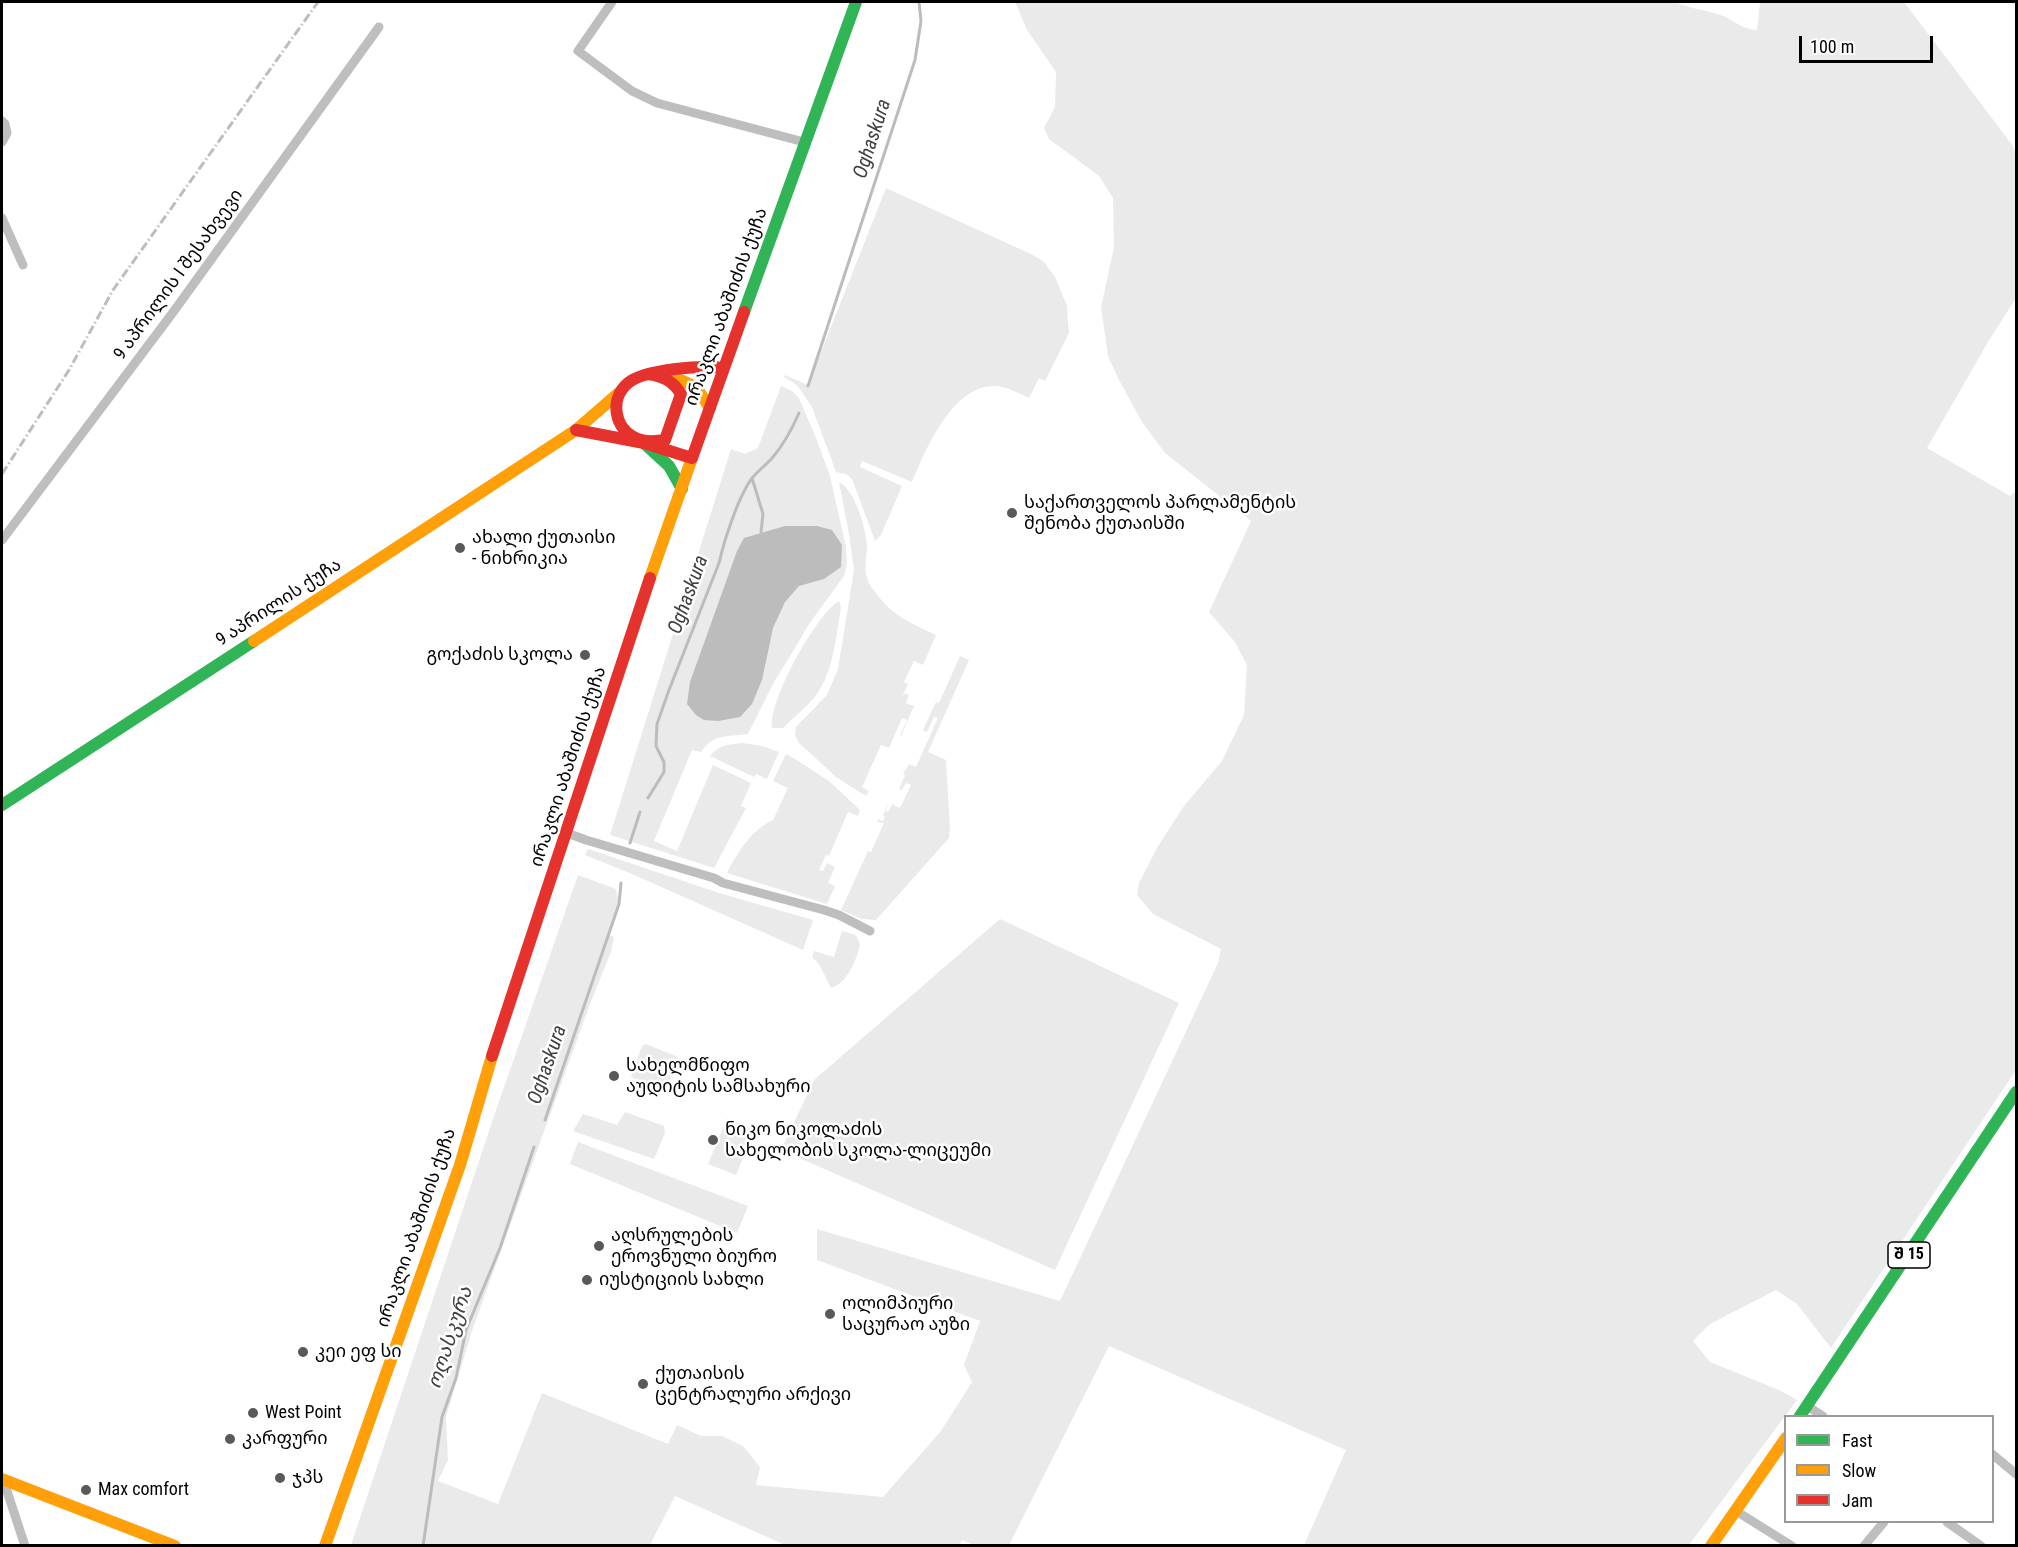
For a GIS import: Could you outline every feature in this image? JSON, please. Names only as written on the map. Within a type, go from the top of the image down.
[{"type":"main road","name":"ირაკლი აბაშიძის ქუჩა","points":[[325,1545],[460,1165],[478,1101],[635,622],[723,368],[771,242],[804,142],[856,2]]},
{"type":"main road","points":[[692,458],[632,438],[619,423],[616,403],[621,391],[635,378],[703,366],[723,368]]},
{"type":"main road","points":[[664,372],[696,387],[710,408]]},
{"type":"main road","points":[[576,430],[644,443],[665,440],[681,394],[677,386],[669,379],[648,374]]},
{"type":"main road","name":"9 აპრილის ქუჩა","points":[[2,804],[576,430],[621,391]]},
{"type":"main road","points":[[644,443],[669,466],[682,489]]},
{"type":"main road","name":"შ 15","points":[[1804,1411],[2016,1092]]},
{"type":"main road","points":[[1711,1545],[1784,1439]]},
{"type":"main road","points":[[2,1479],[175,1545]]},
{"type":"street","points":[[612,2],[578,51],[632,91],[673,108],[738,123],[804,142]]},
{"type":"street","name":"9 აპრილის I შესახვევი","points":[[2,540],[174,311],[379,27]]},
{"type":"street","points":[[2,121],[7,133],[2,142]]},
{"type":"street","points":[[2,218],[23,265]]},
{"type":"street","points":[[567,833],[714,878],[723,883],[824,910],[870,931]]},
{"type":"street","points":[[1804,1411],[1819,1415]]},
{"type":"street","points":[[1994,1456],[2016,1474]]},
{"type":"street","points":[[2,1479],[25,1545]]},
{"type":"street","points":[[1736,1511],[1792,1545]]},
{"type":"street","points":[[1864,1545],[1882,1523]]},
{"type":"street","points":[[1950,1523],[1981,1545]]},
{"type":"shaded area","points":[[1015,2],[1674,2],[1721,15],[1743,27],[1757,30],[1760,2],[1904,2],[2013,146],[2016,155],[2016,298],[1927,448],[2010,496],[2016,491],[2016,1070],[1831,1348],[1797,1304],[1776,1290],[1710,1324],[1693,1341],[1710,1362],[1779,1390],[1797,1400],[1689,1545],[1304,1545],[1346,1450],[1109,1346],[1009,1545],[974,1545],[962,1540],[959,1546],[785,1545],[675,1496],[650,1545],[351,1545],[496,1110],[578,875],[616,889],[619,904],[609,935],[614,937],[611,952],[590,1004],[472,1331],[446,1417],[448,1460],[438,1481],[498,1504],[542,1393],[668,1444],[677,1425],[701,1436],[722,1436],[743,1446],[760,1467],[756,1485],[883,1497],[941,1431],[972,1382],[964,1365],[980,1321],[817,1260],[817,1229],[1060,1301],[1218,963],[1221,949],[1153,914],[1137,895],[1139,883],[1158,846],[1184,806],[1222,761],[1244,715],[1247,665],[1235,642],[1209,612],[1251,521],[1165,453],[1142,422],[1118,378],[1108,356],[1101,307],[1114,247],[1113,198],[1099,176],[1049,139],[1044,128],[1055,107],[1056,72],[1027,30]]},
{"type":"shaded area","points":[[886,188],[1044,262],[1055,277],[1067,306],[1069,333],[1045,381],[1039,378],[1029,398],[998,386],[979,389],[965,396],[942,422],[912,482],[862,461],[860,467],[902,486],[881,535],[875,541],[852,479],[846,474],[836,472],[812,407],[797,385],[784,377],[785,375],[808,385]]},
{"type":"shaded area","points":[[781,386],[792,391],[799,398],[816,438],[830,476],[846,547],[847,564],[844,576],[809,624],[773,684],[748,734],[716,739],[701,752],[692,750],[654,841],[677,851],[713,765],[751,783],[741,806],[746,808],[714,868],[610,835],[731,449],[745,454],[758,448]]},
{"type":"shaded area","points":[[839,482],[845,486],[855,501],[862,521],[867,548],[866,573],[870,586],[895,613],[936,635],[923,665],[914,661],[904,682],[908,684],[901,700],[905,693],[909,695],[906,703],[914,706],[901,736],[907,720],[902,718],[889,748],[881,745],[862,787],[869,791],[866,796],[836,777],[798,742],[795,734],[796,727],[827,695],[838,669],[854,570]]},
{"type":"shaded area","points":[[785,526],[817,526],[832,530],[842,545],[841,567],[824,579],[799,586],[785,602],[773,628],[762,680],[752,704],[740,717],[718,721],[704,720],[696,715],[687,704],[690,682],[737,551],[744,538]]},
{"type":"shaded area","points":[[839,601],[841,607],[834,652],[823,684],[809,703],[783,728],[772,728],[778,699],[795,660],[818,623]]},
{"type":"shaded area","points":[[960,656],[969,660],[928,752],[946,760],[949,838],[876,920],[862,919],[841,910],[868,851],[871,852],[884,823],[877,822],[878,819],[883,821],[888,803],[886,811],[888,812],[893,803],[894,806],[900,808],[911,785],[906,783],[902,790],[899,789],[905,775],[903,774],[909,764],[916,767],[938,718],[934,717],[927,732],[923,730],[936,702],[939,703]]},
{"type":"shaded area","points":[[743,743],[779,752],[767,779],[756,774],[754,777],[710,756],[717,749]]},
{"type":"shaded area","points":[[787,754],[829,781],[860,810],[858,816],[848,812],[829,856],[826,855],[819,870],[823,871],[827,863],[835,867],[828,883],[835,886],[827,904],[727,873],[752,835],[773,820],[788,788],[773,781]]},
{"type":"shaded area","points":[[588,849],[719,893],[813,920],[803,950],[585,855]]},
{"type":"shaded area","points":[[1000,919],[1179,1003],[1055,1270],[781,1150],[814,1080]]},
{"type":"shaded area","points":[[842,931],[856,935],[860,944],[854,963],[846,976],[837,986],[831,988],[819,964],[812,957],[814,951],[834,957]]},
{"type":"shaded area","points":[[646,1044],[676,1056],[679,1060],[666,1090],[631,1077],[642,1046]]},
{"type":"shaded area","points":[[625,1112],[664,1126],[665,1133],[654,1159],[573,1131],[583,1114],[617,1125]]},
{"type":"shaded area","points":[[727,1118],[755,1129],[736,1175],[708,1164]]},
{"type":"shaded area","points":[[578,1142],[748,1206],[737,1233],[570,1164]]},
{"type":"waterway","name":"Oghaskura","points":[[808,386],[915,60],[921,21],[919,2]]},
{"type":"waterway","name":"Oghaskura","points":[[648,798],[664,772],[664,762],[656,746],[657,724],[719,563],[737,506],[753,477],[781,447],[799,413]]},
{"type":"waterway","points":[[752,478],[763,514],[761,532]]},
{"type":"waterway","name":"Oghaskura","points":[[630,843],[640,812]]},
{"type":"waterway","name":"Oghaskura","points":[[545,1120],[619,904],[621,883]]},
{"type":"waterway","name":"ოღასკურა","points":[[423,1546],[442,1417],[456,1378],[466,1330],[500,1248],[534,1147]]},
{"type":"railway","points":[[2,474],[69,370],[113,290],[318,2]]},
{"type":"traffic: fast","points":[[744,312],[856,2]]},
{"type":"traffic: fast","points":[[645,444],[669,466],[682,489]]},
{"type":"traffic: fast","points":[[2,805],[254,641]]},
{"type":"traffic: fast","points":[[1801,1415],[2016,1092]]},
{"type":"traffic: slow","points":[[669,375],[696,387],[710,408]]},
{"type":"traffic: slow","points":[[254,641],[576,430],[621,391]]},
{"type":"traffic: slow","points":[[650,578],[692,458]]},
{"type":"traffic: slow","points":[[325,1546],[460,1165],[492,1056]]},
{"type":"traffic: slow","points":[[1711,1546],[1784,1441]]},
{"type":"traffic: slow","points":[[2,1479],[175,1546]]},
{"type":"traffic: jam","points":[[576,430],[644,443],[692,458],[744,312]]},
{"type":"traffic: jam","points":[[648,374],[667,380],[681,394],[665,440],[655,441],[641,440],[630,435],[619,422],[616,405],[618,397],[628,383],[636,378],[647,374],[660,371],[702,367],[723,368]]},
{"type":"traffic: jam","points":[[492,1056],[650,578]]},
{"type":"place","name":"საქართველოს პარლამენტის შენობა ქუთაისში","points":[[1012,513]]},
{"type":"place","name":"ახალი ქუთაისი - ნიხრიკია","points":[[460,548]]},
{"type":"place","name":"გოქაძის სკოლა","points":[[585,655]]},
{"type":"place","name":"სახელმწიფო აუდიტის სამსახური","points":[[614,1076]]},
{"type":"place","name":"ნიკო ნიკოლაძის სახელობის სკოლა-ლიცეუმი","points":[[713,1140]]},
{"type":"place","name":"აღსრულების ეროვნული ბიურო","points":[[599,1246]]},
{"type":"place","name":"იუსტიციის სახლი","points":[[587,1280]]},
{"type":"place","name":"ოლიმპიური საცურაო აუზი","points":[[830,1314]]},
{"type":"place","name":"კეი ეფ სი","points":[[303,1352]]},
{"type":"place","name":"ქუთაისის ცენტრალური არქივი","points":[[643,1384]]},
{"type":"place","name":"West Point","points":[[253,1413]]},
{"type":"place","name":"კარფური","points":[[230,1439]]},
{"type":"place","name":"ჯპს","points":[[280,1478]]},
{"type":"place","name":"Max comfort","points":[[86,1490]]}]
